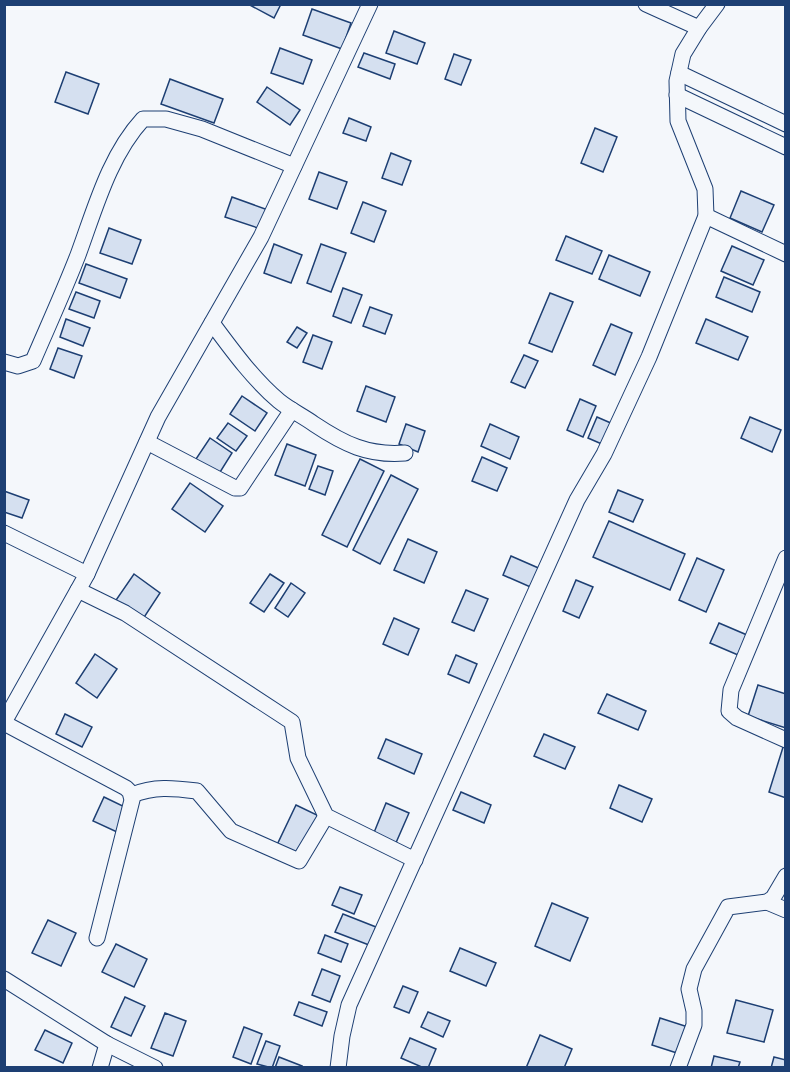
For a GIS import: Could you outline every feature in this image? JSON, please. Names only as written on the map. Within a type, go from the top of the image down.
[{"type":"street","points":[[97,938],[132,795],[126,788],[4,723],[87,574],[158,417],[261,237],[370,4]]},
{"type":"street","points":[[645,4],[699,28]]},
{"type":"street","points":[[338,1068],[349,1005],[577,500],[604,454],[644,368],[706,216],[705,189],[678,121],[677,81],[682,54],[717,4]]},
{"type":"street","points":[[679,73],[786,124]]},
{"type":"street","points":[[677,95],[786,147]]},
{"type":"street","points":[[4,362],[18,366],[33,361],[64,291],[109,172],[128,135],[143,119],[166,119],[202,129],[294,166]]},
{"type":"street","points":[[706,216],[786,254]]},
{"type":"street","points":[[212,323],[259,381],[292,410],[335,438],[365,450],[385,455],[405,453]]},
{"type":"street","points":[[147,442],[235,488],[240,488],[292,410]]},
{"type":"street","points":[[4,533],[87,574]]},
{"type":"street","points":[[786,558],[731,690],[729,702],[729,711],[737,718],[786,740]]},
{"type":"street","points":[[78,590],[125,614],[292,722],[297,758],[326,816],[415,860]]},
{"type":"street","points":[[132,795],[148,789],[174,788],[196,791],[231,831],[299,861],[326,816]]},
{"type":"street","points":[[678,1068],[694,1025],[694,1011],[689,989],[694,969],[728,907],[767,902],[773,898],[786,876]]},
{"type":"street","points":[[767,902],[786,910]]},
{"type":"street","points":[[4,979],[107,1044],[155,1068]]},
{"type":"street","points":[[100,1068],[107,1044]]},
{"type":"building","points":[[248,4],[281,4],[274,18]]},
{"type":"building","points":[[312,9],[351,23],[342,49],[303,35]]},
{"type":"building","points":[[394,31],[425,43],[417,64],[386,53]]},
{"type":"building","points":[[280,48],[312,60],[303,84],[271,73]]},
{"type":"building","points":[[364,53],[395,64],[390,79],[358,67]]},
{"type":"building","points":[[454,54],[471,60],[461,85],[445,79]]},
{"type":"building","points":[[66,72],[99,84],[88,114],[55,102]]},
{"type":"building","points":[[170,79],[223,99],[214,123],[161,104]]},
{"type":"building","points":[[267,87],[300,110],[290,125],[257,102]]},
{"type":"building","points":[[349,118],[371,127],[366,141],[343,133]]},
{"type":"building","points":[[595,128],[617,137],[603,172],[581,163]]},
{"type":"building","points":[[391,153],[411,161],[402,185],[382,178]]},
{"type":"building","points":[[319,172],[347,182],[337,209],[309,199]]},
{"type":"building","points":[[741,191],[774,205],[762,232],[730,218]]},
{"type":"building","points":[[232,197],[268,210],[261,229],[225,217]]},
{"type":"building","points":[[363,202],[386,211],[374,242],[351,233]]},
{"type":"building","points":[[109,228],[141,240],[132,264],[100,253]]},
{"type":"building","points":[[566,236],[602,251],[592,274],[556,260]]},
{"type":"building","points":[[274,244],[302,255],[291,283],[264,273]]},
{"type":"building","points":[[321,244],[346,253],[331,292],[307,283]]},
{"type":"building","points":[[732,246],[764,260],[753,285],[721,271]]},
{"type":"building","points":[[609,255],[650,272],[640,296],[599,279]]},
{"type":"building","points":[[86,264],[127,279],[120,298],[79,283]]},
{"type":"building","points":[[724,277],[760,292],[752,312],[716,297]]},
{"type":"building","points":[[343,288],[362,295],[351,323],[333,316]]},
{"type":"building","points":[[76,292],[100,301],[94,318],[69,309]]},
{"type":"building","points":[[550,293],[573,302],[552,352],[529,343]]},
{"type":"building","points":[[370,307],[392,315],[385,334],[363,326]]},
{"type":"building","points":[[66,319],[90,328],[83,346],[60,337]]},
{"type":"building","points":[[706,319],[748,337],[738,360],[696,343]]},
{"type":"building","points":[[611,324],[632,333],[615,375],[593,365]]},
{"type":"building","points":[[297,327],[307,333],[297,348],[287,342]]},
{"type":"building","points":[[313,335],[332,342],[322,369],[303,362]]},
{"type":"building","points":[[58,348],[82,356],[74,378],[50,369]]},
{"type":"building","points":[[524,355],[538,361],[525,388],[511,382]]},
{"type":"building","points":[[366,386],[395,397],[386,422],[357,411]]},
{"type":"building","points":[[242,396],[267,413],[255,431],[230,414]]},
{"type":"building","points":[[580,399],[596,406],[583,437],[567,430]]},
{"type":"building","points":[[597,417],[613,424],[604,445],[588,438]]},
{"type":"building","points":[[750,417],[781,430],[772,452],[741,438]]},
{"type":"building","points":[[228,423],[247,436],[236,451],[217,438]]},
{"type":"building","points":[[406,424],[425,431],[418,452],[399,444]]},
{"type":"building","points":[[490,424],[519,437],[510,459],[481,446]]},
{"type":"building","points":[[210,438],[232,453],[217,477],[194,462]]},
{"type":"building","points":[[287,444],[316,455],[305,486],[275,475]]},
{"type":"building","points":[[482,457],[507,468],[497,491],[472,481]]},
{"type":"building","points":[[360,459],[384,471],[347,547],[322,535]]},
{"type":"building","points":[[318,466],[333,471],[325,495],[309,489]]},
{"type":"building","points":[[391,475],[418,489],[380,564],[353,550]]},
{"type":"building","points":[[190,483],[223,506],[205,532],[172,509]]},
{"type":"building","points":[[618,490],[643,500],[633,522],[609,512]]},
{"type":"building","points":[[4,491],[29,500],[22,518],[4,512]]},
{"type":"building","points":[[609,521],[685,554],[670,590],[593,557]]},
{"type":"building","points":[[408,539],[437,552],[424,583],[394,570]]},
{"type":"building","points":[[511,556],[543,570],[535,589],[503,575]]},
{"type":"building","points":[[697,558],[724,570],[706,612],[679,600]]},
{"type":"building","points":[[134,574],[160,593],[141,622],[114,603]]},
{"type":"building","points":[[270,574],[284,583],[264,612],[250,603]]},
{"type":"building","points":[[576,580],[593,587],[579,618],[563,611]]},
{"type":"building","points":[[291,583],[305,593],[288,617],[275,608]]},
{"type":"building","points":[[466,590],[488,599],[474,631],[452,622]]},
{"type":"building","points":[[394,618],[419,629],[408,655],[383,644]]},
{"type":"building","points":[[719,623],[747,635],[738,655],[710,643]]},
{"type":"building","points":[[95,654],[117,669],[97,698],[76,683]]},
{"type":"building","points":[[456,655],[477,664],[469,683],[448,674]]},
{"type":"building","points":[[758,685],[786,694],[786,728],[748,716]]},
{"type":"building","points":[[607,694],[646,711],[638,730],[598,713]]},
{"type":"building","points":[[65,714],[92,727],[82,747],[56,734]]},
{"type":"building","points":[[544,734],[575,747],[565,769],[534,756]]},
{"type":"building","points":[[386,739],[422,754],[414,774],[378,758]]},
{"type":"building","points":[[784,744],[786,745],[786,798],[769,792]]},
{"type":"building","points":[[619,785],[652,799],[642,822],[610,808]]},
{"type":"building","points":[[461,792],[491,805],[484,823],[453,810]]},
{"type":"building","points":[[104,797],[129,809],[117,832],[93,821]]},
{"type":"building","points":[[386,803],[409,813],[395,845],[373,835]]},
{"type":"building","points":[[296,805],[319,816],[299,858],[276,847]]},
{"type":"building","points":[[340,887],[362,895],[354,914],[332,905]]},
{"type":"building","points":[[552,903],[588,918],[570,961],[535,946]]},
{"type":"building","points":[[343,914],[376,927],[369,945],[335,932]]},
{"type":"building","points":[[48,920],[76,933],[61,966],[32,953]]},
{"type":"building","points":[[325,935],[348,944],[341,962],[318,953]]},
{"type":"building","points":[[116,944],[147,959],[134,987],[102,972]]},
{"type":"building","points":[[460,948],[496,963],[486,986],[450,971]]},
{"type":"building","points":[[322,969],[340,976],[330,1002],[312,995]]},
{"type":"building","points":[[403,986],[418,992],[409,1013],[394,1007]]},
{"type":"building","points":[[125,997],[145,1006],[131,1036],[111,1027]]},
{"type":"building","points":[[736,1000],[773,1010],[764,1042],[727,1033]]},
{"type":"building","points":[[299,1002],[327,1012],[322,1026],[294,1015]]},
{"type":"building","points":[[428,1012],[450,1021],[443,1037],[421,1027]]},
{"type":"building","points":[[165,1013],[186,1021],[173,1056],[151,1048]]},
{"type":"building","points":[[660,1018],[688,1027],[680,1054],[652,1045]]},
{"type":"building","points":[[244,1027],[262,1034],[251,1064],[233,1057]]},
{"type":"building","points":[[45,1030],[72,1043],[63,1063],[35,1050]]},
{"type":"building","points":[[540,1035],[572,1049],[564,1068],[526,1068]]},
{"type":"building","points":[[410,1038],[436,1049],[428,1068],[401,1058]]},
{"type":"building","points":[[266,1041],[280,1046],[272,1068],[257,1064]]},
{"type":"building","points":[[714,1056],[740,1062],[738,1068],[711,1068]]},
{"type":"building","points":[[279,1057],[302,1066],[301,1068],[275,1068]]},
{"type":"building","points":[[774,1057],[786,1060],[786,1068],[771,1068]]}]
